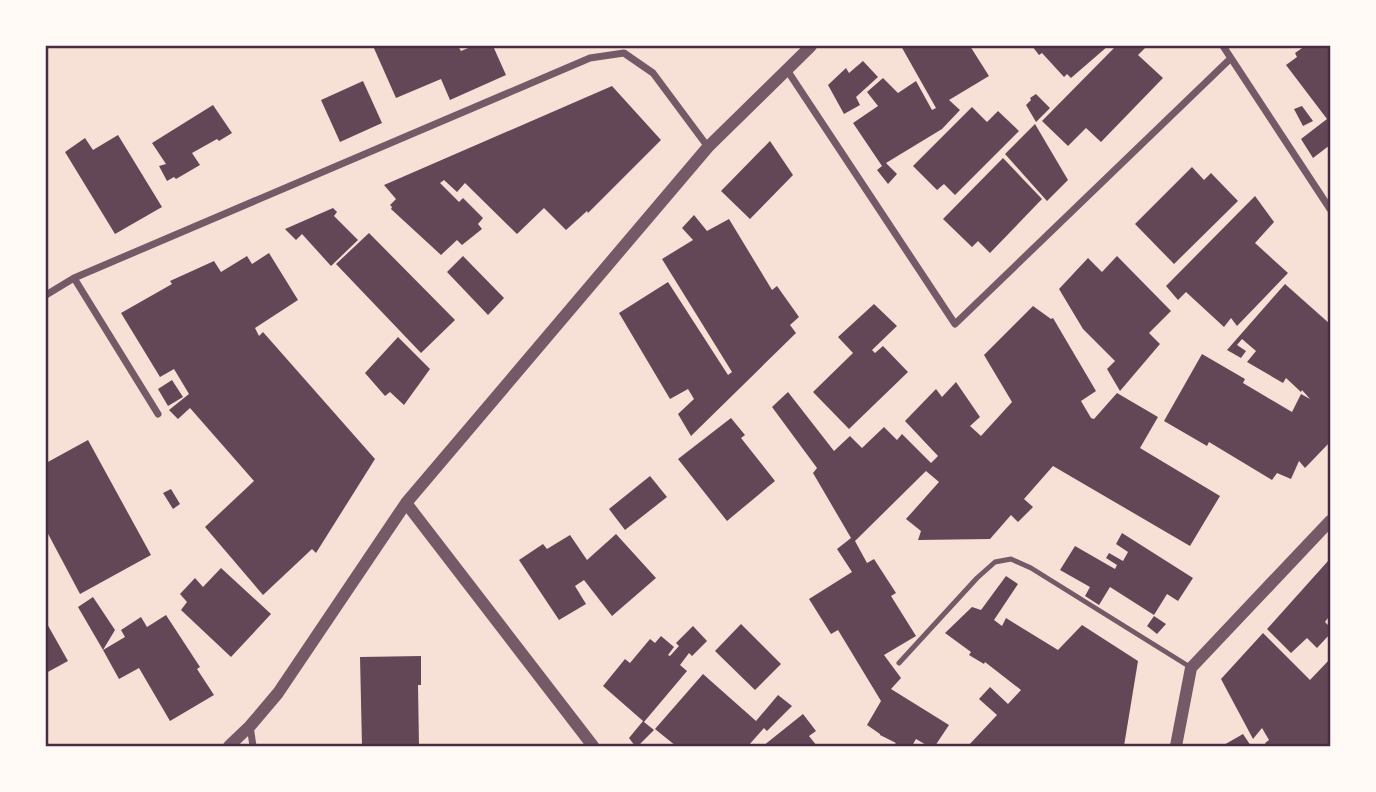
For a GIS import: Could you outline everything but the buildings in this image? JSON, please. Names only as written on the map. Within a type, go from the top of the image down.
[{"type":"street","points":[[229,747],[278,693],[406,503],[708,148],[811,46]]},
{"type":"street","points":[[1223,46],[1331,209]]},
{"type":"street","points":[[46,295],[74,278],[590,58],[624,53],[653,73],[708,148]]},
{"type":"street","points":[[787,70],[955,324],[1230,59]]},
{"type":"street","points":[[74,278],[158,414]]},
{"type":"street","points":[[406,503],[593,747]]},
{"type":"street","points":[[1176,747],[1191,668],[1331,521]]},
{"type":"street","points":[[250,726],[253,747]]},
{"type":"lane","points":[[899,663],[976,578],[995,562],[1011,559],[1031,568],[1191,668]]}]
